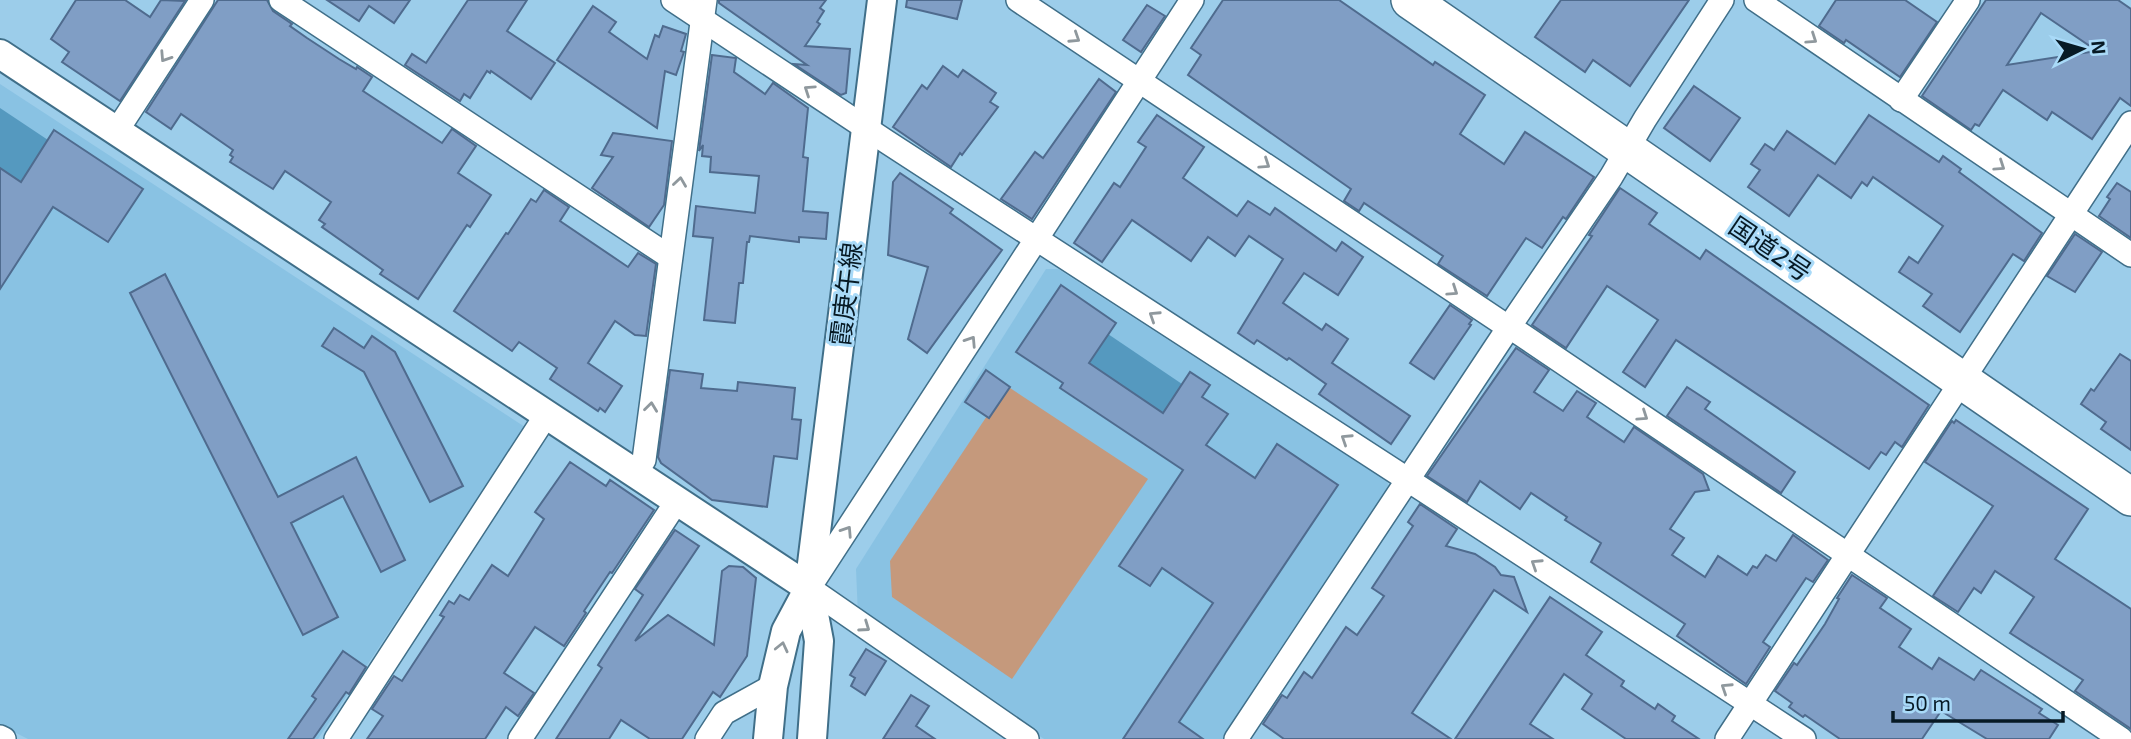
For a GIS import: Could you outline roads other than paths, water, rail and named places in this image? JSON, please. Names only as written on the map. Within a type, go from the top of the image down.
[{"type":"highway","name":"国道2号","points":[[1410,0],[2131,497]]},
{"type":"street","points":[[116,131],[202,0]]},
{"type":"street","points":[[281,0],[670,257]]},
{"type":"street","points":[[673,0],[704,10],[866,128],[1804,739]]},
{"type":"street","name":"霞庚午線","points":[[809,588],[882,0]]},
{"type":"street","points":[[1018,0],[1850,554],[2121,739]]},
{"type":"street","points":[[768,739],[773,686],[786,631],[809,588],[1192,0]]},
{"type":"street","points":[[1236,739],[1611,177],[1722,0]]},
{"type":"street","points":[[1756,0],[2131,255]]},
{"type":"street","points":[[1901,100],[1968,0]]},
{"type":"street","points":[[635,473],[644,460],[704,10]]},
{"type":"street","points":[[0,54],[809,588],[1027,739]]},
{"type":"street","points":[[1727,739],[2131,123]]},
{"type":"street","points":[[336,739],[547,414]]},
{"type":"street","points":[[520,739],[677,501]]},
{"type":"street","points":[[809,588],[819,641],[812,739]]},
{"type":"street","points":[[707,739],[723,713],[773,686]]}]
